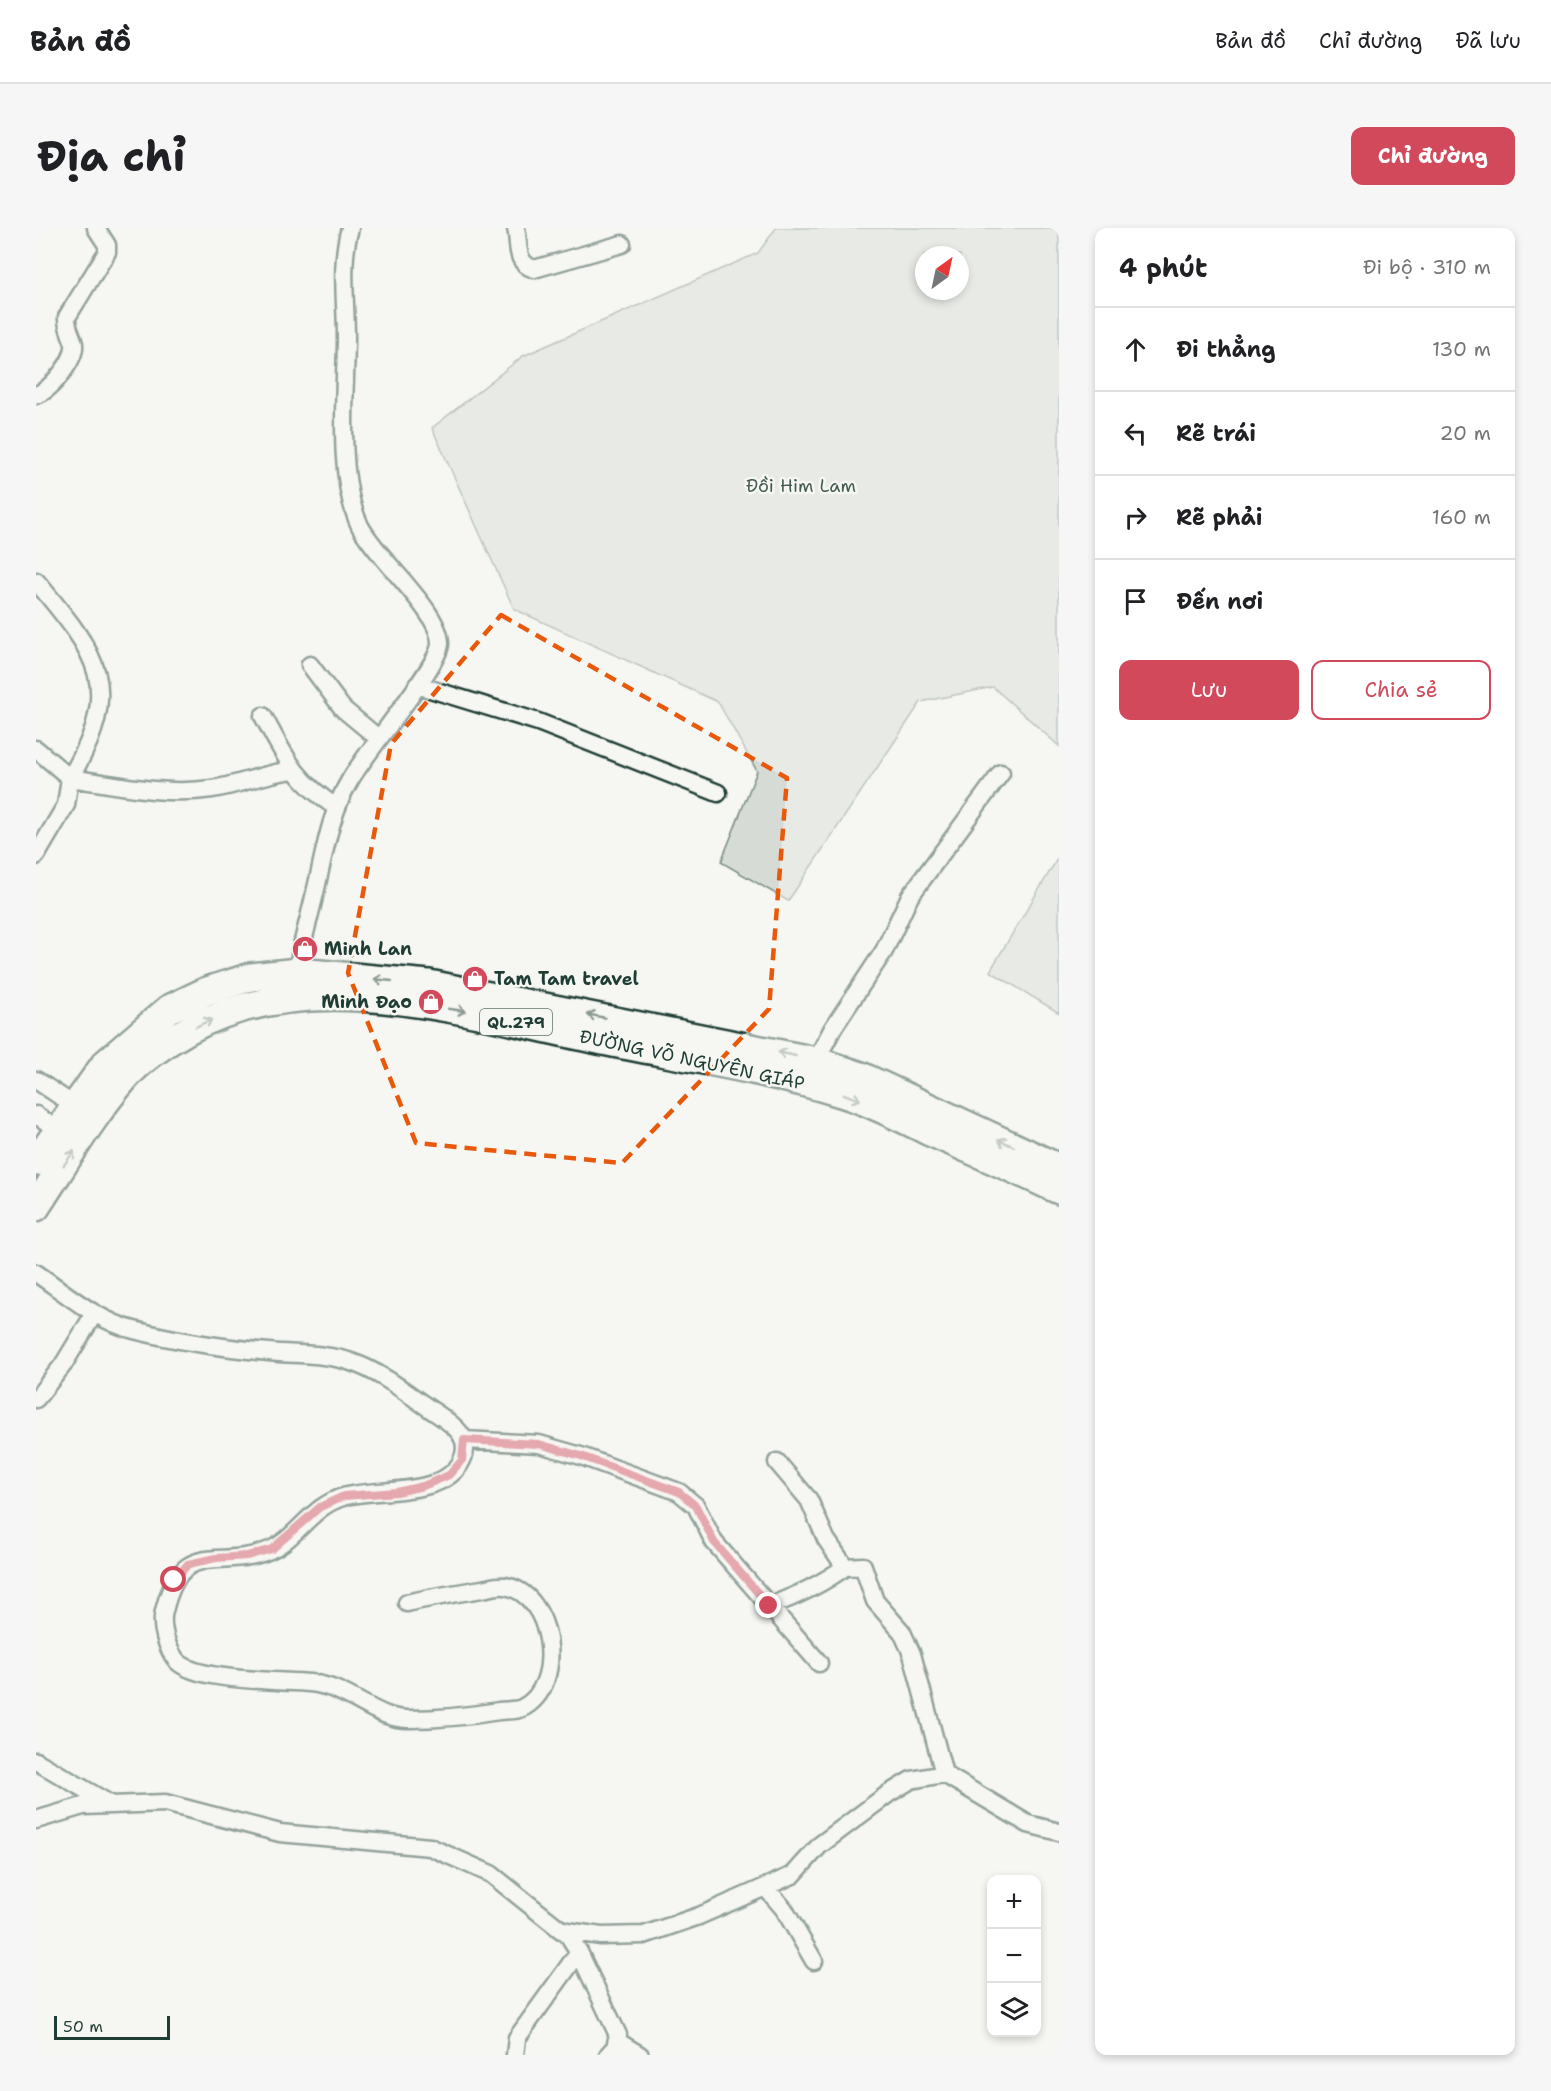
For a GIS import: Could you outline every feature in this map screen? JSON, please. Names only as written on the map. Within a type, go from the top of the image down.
[{"type":"highway","name":"ĐƯỜNG VÕ NGUYÊN GIÁP","points":[[36,1161],[105,1064],[169,1010],[207,991],[251,977],[372,999],[463,1011],[811,1072],[861,1076],[1059,1168]]},
{"type":"highway","name":"ĐƯỜNG VÕ NGUYÊN GIÁP","points":[[36,1207],[125,1077],[186,1031],[297,985]]},
{"type":"highway","name":"ĐƯỜNG VÕ NGUYÊN GIÁP","points":[[811,1072],[877,1107],[1059,1190]]},
{"type":"street","points":[[36,395],[46,392],[72,355],[74,345],[66,324],[67,317],[107,252],[107,245],[96,228]]},
{"type":"street","points":[[297,985],[324,849],[337,808],[350,780],[417,685],[440,648],[438,629],[431,615],[391,570],[365,534],[359,522],[350,489],[344,416],[345,260],[350,228]]},
{"type":"street","points":[[516,228],[519,258],[527,267],[534,269],[622,244]]},
{"type":"street","points":[[36,582],[86,644],[98,671],[100,683],[99,710],[92,736],[70,778],[66,805],[36,855]]},
{"type":"street","points":[[310,665],[343,709],[378,738]]},
{"type":"street","points":[[417,685],[538,722],[718,793]]},
{"type":"street","points":[[263,716],[293,770],[307,787],[337,808]]},
{"type":"street","points":[[36,749],[70,778],[172,791],[213,789],[274,772],[293,770]]},
{"type":"street","points":[[811,1072],[833,1028],[884,951],[910,896],[1001,773]]},
{"type":"street","points":[[36,1080],[75,1106]]},
{"type":"street","points":[[36,1115],[59,1130]]},
{"type":"street","points":[[36,1273],[94,1314],[134,1330],[241,1349],[325,1356],[353,1362],[395,1385],[455,1425],[464,1440],[462,1460],[449,1475],[423,1486],[397,1492],[344,1496],[320,1507],[272,1549],[247,1556],[216,1558],[188,1564],[174,1580],[162,1616],[166,1639],[178,1662],[203,1674],[333,1686],[385,1715],[402,1719],[461,1717],[522,1708],[539,1692],[550,1667],[551,1646],[544,1624],[527,1597],[505,1586],[407,1603]]},
{"type":"street","points":[[36,1399],[63,1365],[94,1314]]},
{"type":"street","points":[[464,1440],[539,1444],[581,1456],[679,1492],[696,1506],[714,1542],[819,1663]]},
{"type":"street","points":[[777,1462],[809,1500],[826,1539],[845,1567]]},
{"type":"street","points":[[769,1606],[828,1580],[845,1567],[863,1566],[875,1601],[902,1632],[912,1654],[944,1774]]},
{"type":"street","points":[[36,1761],[110,1804]]},
{"type":"street","points":[[36,1820],[83,1806],[165,1803],[279,1833],[430,1847],[491,1874],[538,1913],[565,1930],[601,1936],[645,1935],[699,1916],[793,1875],[820,1845],[888,1794],[911,1780],[944,1774],[1028,1824],[1059,1832]]},
{"type":"street","points":[[766,1888],[784,1909],[814,1961]]},
{"type":"street","points":[[565,1930],[579,1952],[618,2036],[613,2048],[640,2055]]},
{"type":"street","points":[[515,2055],[517,2038],[579,1952]]},
{"type":"highlighted area","points":[[501,615],[787,778],[769,1009],[622,1163],[416,1143],[348,973],[391,744]]},
{"type":"green space","name":"Đồi Him Lam","points":[[776,228],[1059,228],[1059,746],[993,687],[921,702],[788,901],[721,862],[757,771],[718,702],[514,609],[432,428],[523,356],[758,253]]},
{"type":"green space","points":[[1059,856],[1059,1013],[990,971]]},
{"type":"place","name":"Minh Lan","points":[[305,949]]},
{"type":"place","name":"Tam Tam travel","points":[[475,979]]},
{"type":"place","name":"Minh Đạo","points":[[431,1002]]},
{"type":"route","points":[[174,1580],[188,1564],[216,1558],[247,1556],[272,1549],[320,1507],[344,1496],[397,1492],[423,1486],[449,1475],[462,1460],[464,1440],[539,1444],[581,1456],[679,1492],[696,1506],[714,1542],[769,1606]]}]
